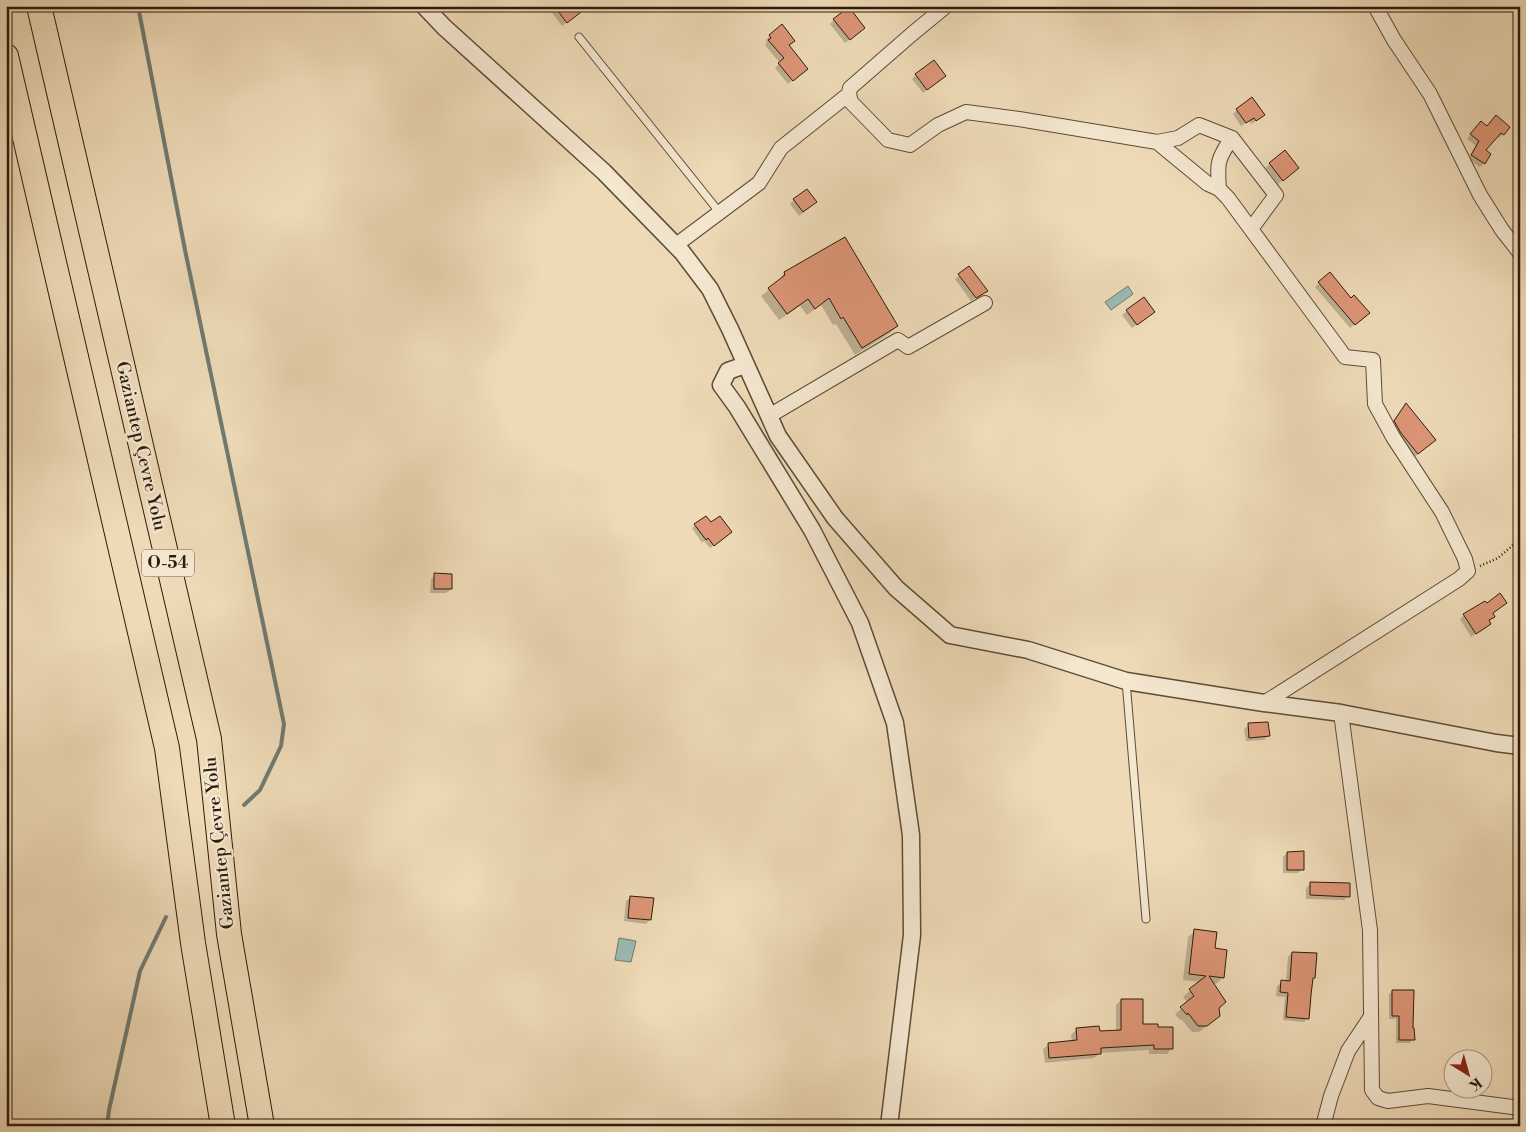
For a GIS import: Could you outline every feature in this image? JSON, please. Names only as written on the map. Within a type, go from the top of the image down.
[{"type":"highway","name":"Gaziantep Çevre Yolu","points":[[38,6],[209,739],[229,934],[262,1126]]},
{"type":"highway","name":"Gaziantep Çevre Yolu","points":[[6,56],[167,748],[193,943],[223,1126]]},
{"type":"street","points":[[424,6],[444,27],[604,172],[676,245],[710,289],[778,436],[835,518],[896,588],[950,635],[1028,650],[1126,681],[1341,713],[1520,746]]},
{"type":"street","points":[[946,6],[850,88],[851,102],[888,140],[910,145],[938,125],[966,112],[1157,142],[1178,138],[1199,125],[1232,138],[1276,195],[1251,228]]},
{"type":"street","points":[[1375,6],[1394,40],[1430,94],[1480,195],[1502,230],[1520,253]]},
{"type":"street","points":[[676,245],[759,183],[781,148],[849,94]]},
{"type":"street","points":[[1219,190],[1218,172],[1220,155],[1232,138]]},
{"type":"street","points":[[1157,142],[1228,198],[1345,357],[1373,360],[1375,404],[1393,437],[1442,512],[1465,559],[1468,571],[1459,579],[1264,703]]},
{"type":"street","points":[[769,416],[898,340],[908,347],[985,303]]},
{"type":"street","points":[[746,366],[728,371],[721,385],[812,530],[860,623],[895,723],[911,835],[912,934],[889,1126]]},
{"type":"street","points":[[1341,713],[1370,930],[1372,1090],[1378,1098],[1388,1101],[1428,1096],[1520,1108]]},
{"type":"street","points":[[1323,1126],[1331,1096],[1348,1051],[1370,1018]]},
{"type":"lane","points":[[579,37],[720,212]]},
{"type":"lane","points":[[1126,681],[1146,919]]},
{"type":"path","points":[[1468,571],[1498,558],[1520,539]]},
{"type":"water","points":[[1128,286],[1133,294],[1111,310],[1105,302]]},
{"type":"water","points":[[619,938],[636,941],[631,962],[615,960]]},
{"type":"building","points":[[554,6],[589,6],[567,23]]},
{"type":"building","points":[[849,7],[865,28],[850,40],[833,19]]},
{"type":"building","points":[[782,24],[795,41],[789,45],[808,69],[793,81],[778,63],[784,58],[768,40],[771,38],[769,35]]},
{"type":"building","points":[[934,60],[946,76],[927,90],[915,74]]},
{"type":"building","points":[[1252,97],[1265,115],[1256,121],[1254,118],[1246,123],[1236,109]]},
{"type":"building","points":[[1496,115],[1510,127],[1504,135],[1501,133],[1486,150],[1491,154],[1485,164],[1471,155],[1479,141],[1470,134],[1481,121],[1487,126]]},
{"type":"building","points":[[1285,150],[1299,168],[1283,181],[1269,163]]},
{"type":"building","points":[[807,189],[817,202],[803,212],[793,199]]},
{"type":"building","points":[[845,237],[898,326],[862,348],[843,317],[841,319],[829,298],[815,309],[808,299],[787,314],[768,288],[785,275],[784,272]]},
{"type":"building","points":[[969,266],[988,291],[976,298],[958,274]]},
{"type":"building","points":[[1330,272],[1351,298],[1354,295],[1370,313],[1355,325],[1318,282]]},
{"type":"building","points":[[1144,297],[1155,312],[1137,325],[1126,310]]},
{"type":"building","points":[[1406,403],[1436,440],[1418,454],[1394,421]]},
{"type":"building","points":[[706,516],[711,522],[720,516],[732,532],[714,546],[708,538],[706,540],[694,524]]},
{"type":"building","points":[[434,573],[452,574],[452,589],[434,589]]},
{"type":"building","points":[[1500,593],[1507,603],[1493,613],[1495,617],[1489,620],[1491,624],[1476,634],[1463,614],[1485,601],[1487,603]]},
{"type":"building","points":[[1268,722],[1270,736],[1249,738],[1248,723]]},
{"type":"building","points":[[1304,851],[1304,870],[1287,870],[1287,852]]},
{"type":"building","points":[[1310,882],[1350,883],[1350,897],[1310,895]]},
{"type":"building","points":[[630,896],[654,898],[651,920],[628,918]]},
{"type":"building","points":[[1194,929],[1217,932],[1215,948],[1227,950],[1224,978],[1209,976],[1226,1002],[1219,1008],[1220,1016],[1207,1026],[1198,1026],[1188,1013],[1187,1015],[1180,1007],[1194,996],[1189,989],[1206,976],[1189,974]]},
{"type":"building","points":[[1292,952],[1317,953],[1309,1019],[1286,1017],[1288,993],[1280,992],[1281,980],[1290,981]]},
{"type":"building","points":[[1392,990],[1414,990],[1413,1028],[1415,1040],[1399,1040],[1399,1016],[1392,1016]]},
{"type":"building","points":[[1121,999],[1143,999],[1143,1024],[1173,1027],[1173,1049],[1154,1049],[1154,1045],[1101,1048],[1101,1054],[1049,1058],[1048,1043],[1077,1040],[1076,1028],[1099,1026],[1100,1031],[1121,1030]]},
{"type":"waterway","points":[[138,6],[185,250],[284,724],[281,746],[260,790],[244,805]]},
{"type":"waterway","points":[[107,1126],[140,971],[166,917]]}]
